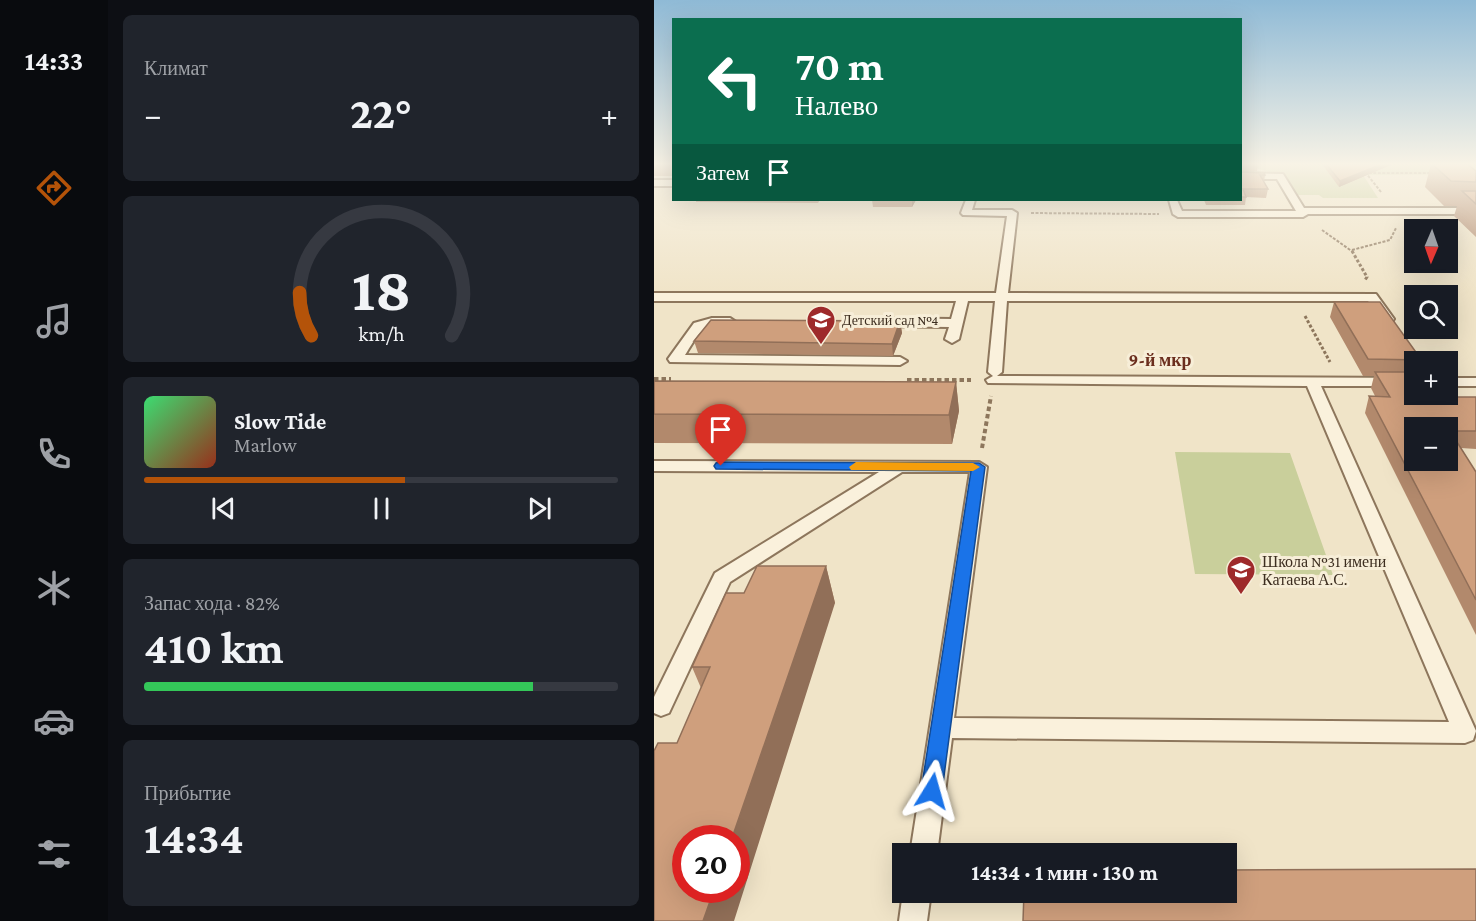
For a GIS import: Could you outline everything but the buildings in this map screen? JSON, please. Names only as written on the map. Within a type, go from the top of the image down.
[{"type":"lane","points":[[968,207],[966,213],[1012,213],[1004,265],[994,376],[1404,382]]},
{"type":"lane","points":[[1175,207],[1178,214],[1476,211]]},
{"type":"lane","points":[[1298,207],[1302,213]]},
{"type":"lane","points":[[654,297],[1372,297],[1398,334]]},
{"type":"lane","points":[[952,339],[963,297]]},
{"type":"lane","points":[[747,322],[704,322],[675,358],[900,361]]},
{"type":"lane","points":[[863,322],[956,323]]},
{"type":"lane","points":[[941,729],[1470,733],[1312,381]]},
{"type":"lane","points":[[1458,382],[1476,382]]},
{"type":"lane","points":[[654,466],[979,467],[925,843]]},
{"type":"lane","points":[[661,706],[722,578],[899,467]]},
{"type":"lane","points":[[913,921],[915,903]]},
{"type":"path","points":[[1352,250],[1390,240],[1403,212],[1397,207]]},
{"type":"path","points":[[1012,213],[1178,214]]},
{"type":"path","points":[[1302,213],[1308,220],[1352,250],[1367,277],[1357,297]]},
{"type":"path","points":[[1294,297],[1340,381]]},
{"type":"path","points":[[979,467],[994,376]]},
{"type":"green space","points":[[1175,452],[1290,453],[1333,575],[1195,574]]},
{"type":"slow traffic","points":[[856,467],[973,467]]},
{"type":"place","name":"Детский сад №4","points":[[821,346]]},
{"type":"place","name":"Школа №31 имени Катаева А.С.","points":[[1241,596]]},
{"type":"district","name":"9-й мкр","points":[[1160,360]]},
{"type":"route","points":[[721,466],[979,467],[932,791]]}]
